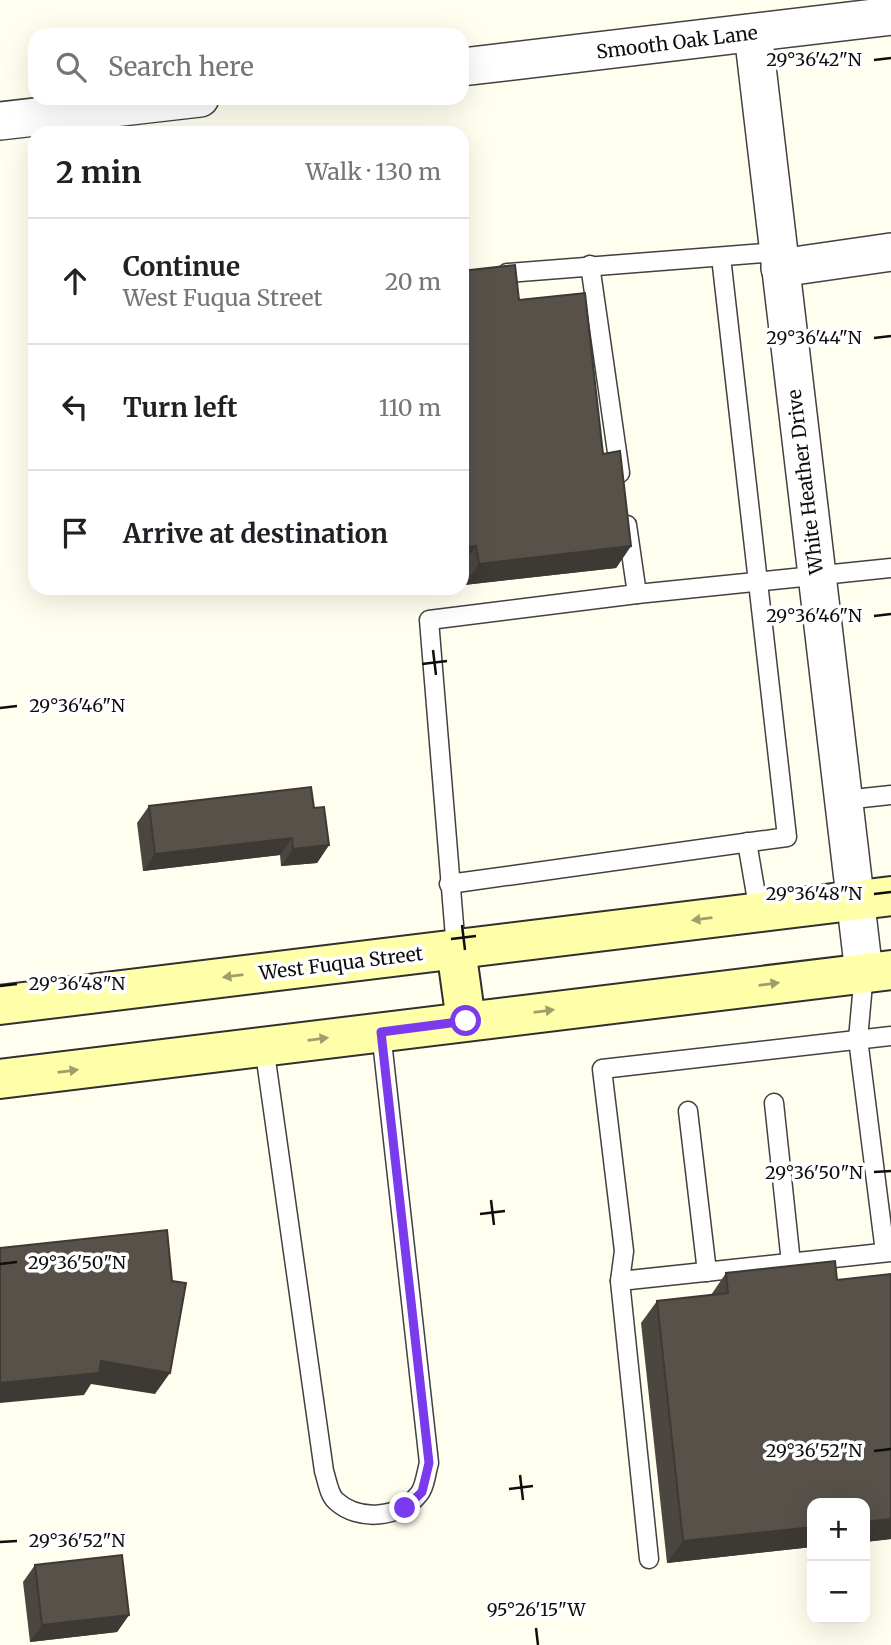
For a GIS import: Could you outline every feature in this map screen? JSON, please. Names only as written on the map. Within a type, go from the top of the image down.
[{"type":"main road","name":"West Fuqua Street","points":[[0,1005],[873,898]]},
{"type":"main road","points":[[456,948],[466,1021]]},
{"type":"main road","points":[[0,1079],[877,971]]},
{"type":"street","name":"Smooth Oak Lane","points":[[469,66],[891,16]]},
{"type":"street","name":"White Heather Drive","points":[[753,33],[844,800],[873,898],[877,971]]},
{"type":"street","points":[[0,121],[139,105]]},
{"type":"street","points":[[779,260],[891,252]]},
{"type":"lane","points":[[506,273],[721,257],[779,260]]},
{"type":"lane","points":[[449,884],[787,837],[721,257]]},
{"type":"lane","points":[[590,265],[621,484]]},
{"type":"lane","points":[[625,512],[637,594]]},
{"type":"lane","points":[[456,948],[429,620],[758,580],[891,571]]},
{"type":"lane","points":[[844,800],[891,795]]},
{"type":"lane","points":[[747,842],[759,912]]},
{"type":"lane","points":[[620,1281],[888,1252],[858,1040],[877,971]]},
{"type":"lane","points":[[264,1046],[324,1471],[334,1500],[357,1515],[381,1514],[405,1508],[422,1492],[429,1463],[381,1032]]},
{"type":"lane","points":[[649,1559],[620,1281],[624,1251],[601,1069],[891,1036]]},
{"type":"lane","points":[[774,1103],[791,1263]]},
{"type":"lane","points":[[688,1111],[707,1272]]},
{"type":"building","points":[[515,265],[519,300],[585,293],[603,454],[620,451],[631,546],[479,564],[476,546],[469,546],[469,270]]},
{"type":"building","points":[[311,787],[314,808],[324,807],[329,845],[293,849],[292,838],[155,854],[149,806]]},
{"type":"building","points":[[167,1230],[172,1281],[186,1283],[170,1373],[101,1361],[99,1373],[0,1383],[0,1248]]},
{"type":"building","points":[[835,1261],[837,1280],[891,1274],[891,1519],[870,1521],[870,1498],[807,1498],[807,1528],[683,1541],[657,1301],[728,1293],[726,1273]]},
{"type":"building","points":[[122,1555],[129,1615],[42,1625],[35,1565]]},
{"type":"route","points":[[405,1508],[422,1492],[429,1463],[381,1032],[466,1021]]}]
